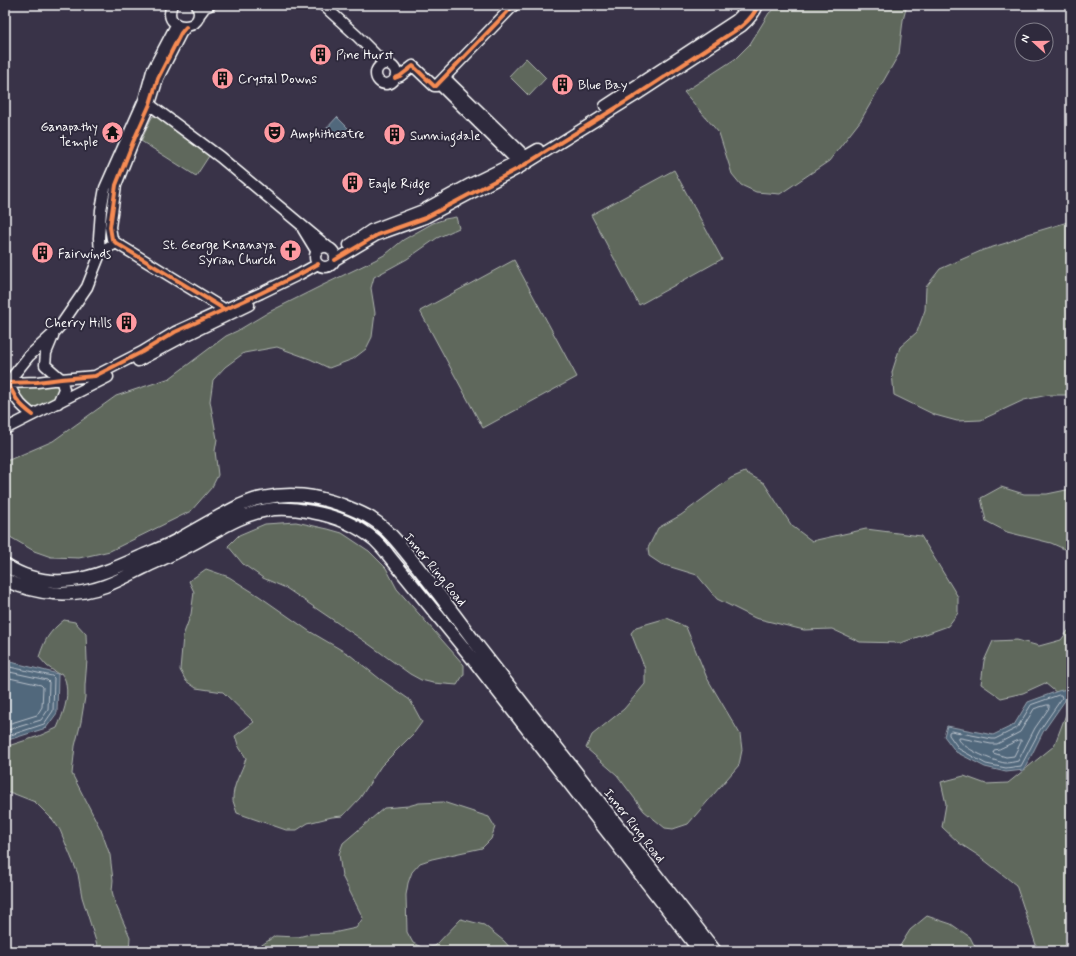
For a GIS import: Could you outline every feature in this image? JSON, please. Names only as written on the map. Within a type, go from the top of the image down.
[{"type":"main road","name":"Inner Ring Road","points":[[5,565],[28,577],[49,582],[87,578],[115,568],[179,540],[220,516],[251,501],[288,494],[307,495],[325,499],[353,509],[372,519],[385,529],[401,546],[439,594],[477,654],[700,951]]},
{"type":"main road","name":"Inner Ring Road","points":[[5,580],[25,589],[47,593],[62,594],[86,592],[106,586],[225,526],[266,510],[282,508],[315,512],[357,527],[376,541],[477,654],[715,951]]},
{"type":"street","points":[[171,5],[170,16],[172,21],[181,25],[190,26],[194,23],[198,10],[210,5]]},
{"type":"street","points":[[323,5],[385,64]]},
{"type":"street","points":[[395,78],[395,70],[393,66],[389,64],[381,65],[376,72],[376,76],[384,84],[392,81],[413,66],[434,86],[436,86],[514,5]]},
{"type":"street","points":[[523,161],[543,146],[616,100],[654,73],[736,20],[744,12],[748,5]]},
{"type":"street","points":[[333,253],[425,218],[635,96],[742,26],[751,18],[758,5]]},
{"type":"street","points":[[6,385],[29,356],[61,325],[87,287],[100,254],[101,210],[104,188],[181,33],[181,25]]},
{"type":"street","points":[[442,81],[523,161]]},
{"type":"street","points":[[147,102],[220,157],[333,253]]},
{"type":"street","points":[[147,102],[116,185],[110,227],[112,239],[116,243],[224,309]]},
{"type":"street","points":[[299,223],[317,252]]},
{"type":"street","points":[[100,254],[105,249],[116,243]]},
{"type":"street","points":[[321,266],[315,258],[317,252],[322,247],[333,253]]},
{"type":"street","points":[[6,385],[95,376],[142,352],[175,332],[224,309],[321,266],[331,266],[333,253]]},
{"type":"street","points":[[5,429],[58,403],[179,339],[276,293],[321,266]]},
{"type":"street","points":[[53,334],[46,353],[45,365],[61,379],[64,389],[58,403]]},
{"type":"street","points":[[6,385],[17,401],[33,415]]},
{"type":"green space","points":[[779,5],[907,5],[903,20],[899,54],[861,120],[829,161],[780,194],[756,192],[741,185],[732,174],[719,133],[684,92],[735,59],[750,44],[769,13]]},
{"type":"green space","points":[[526,58],[546,78],[529,96],[509,76]]},
{"type":"green space","points":[[153,116],[158,116],[209,156],[196,176],[141,141]]},
{"type":"green space","points":[[674,170],[722,259],[639,305],[591,215]]},
{"type":"green space","points":[[456,217],[459,228],[437,238],[407,259],[374,277],[371,288],[375,313],[372,337],[366,349],[353,359],[329,368],[310,359],[277,347],[244,353],[225,367],[213,380],[210,401],[217,439],[215,451],[218,475],[212,487],[191,511],[110,551],[79,558],[51,557],[34,551],[5,534],[5,460],[9,460],[53,441],[116,396],[170,378],[226,336],[269,312],[386,254],[403,240],[433,223]]},
{"type":"green space","points":[[1071,221],[1071,395],[1048,395],[1024,400],[981,420],[957,421],[935,415],[894,395],[892,372],[900,347],[917,332],[925,310],[926,287],[940,269],[983,250]]},
{"type":"green space","points":[[514,260],[577,377],[483,428],[420,311]]},
{"type":"green space","points":[[55,384],[60,388],[54,401],[36,408],[28,407],[24,404],[17,389],[17,388]]},
{"type":"green space","points":[[745,472],[764,483],[792,526],[812,541],[866,529],[921,536],[958,597],[958,613],[948,626],[901,643],[860,642],[832,629],[804,630],[755,618],[717,599],[697,575],[661,564],[649,556],[648,548],[658,528],[681,515],[731,478]]},
{"type":"green space","points":[[1001,487],[1024,494],[1047,494],[1071,489],[1071,552],[1051,543],[1007,532],[986,521],[981,498]]},
{"type":"green space","points":[[296,522],[342,533],[369,551],[386,568],[397,589],[464,665],[464,674],[457,685],[433,683],[421,680],[410,674],[286,588],[263,578],[243,564],[228,546],[239,535],[265,524]]},
{"type":"green space","points":[[206,569],[229,577],[259,596],[309,631],[350,655],[410,700],[422,722],[414,733],[381,766],[360,798],[343,816],[308,823],[297,830],[286,830],[237,813],[233,801],[233,795],[246,758],[239,747],[235,736],[254,722],[223,692],[196,688],[186,681],[180,670],[183,636],[191,614],[194,592],[189,581]]},
{"type":"green space","points":[[667,618],[686,627],[707,678],[740,734],[742,750],[739,765],[688,824],[673,829],[665,828],[644,811],[617,775],[586,748],[592,735],[624,709],[645,684],[645,669],[631,633],[636,627]]},
{"type":"green space","points":[[64,620],[75,622],[86,634],[87,660],[85,697],[75,746],[72,774],[101,830],[110,855],[113,880],[112,891],[115,903],[130,937],[129,951],[99,951],[82,897],[78,874],[60,830],[53,820],[35,802],[12,793],[5,793],[5,747],[39,736],[57,728],[63,712],[67,696],[65,680],[61,673],[58,674],[47,666],[39,657],[48,636]]},
{"type":"green space","points":[[1071,627],[1071,951],[1038,951],[1016,885],[979,856],[959,843],[942,827],[946,804],[941,782],[964,776],[986,784],[1008,783],[1054,746],[1070,704],[1045,683],[1023,693],[1001,698],[981,684],[984,661],[993,641],[1017,640],[1039,646],[1061,640]]},
{"type":"green space","points":[[443,802],[489,817],[495,827],[491,839],[482,848],[420,863],[412,872],[406,895],[407,932],[413,943],[423,948],[435,946],[461,919],[484,925],[504,941],[513,951],[253,951],[275,936],[298,937],[310,934],[333,933],[356,928],[363,918],[342,876],[339,854],[343,843],[384,808],[408,806],[419,803]]},
{"type":"green space","points":[[927,916],[951,924],[970,937],[977,951],[898,951],[910,930]]},
{"type":"water","points":[[337,117],[348,128],[337,139],[326,129]]},
{"type":"water","points":[[7,661],[58,674],[57,713],[46,728],[5,741],[5,662]]},
{"type":"water","points":[[1067,689],[1066,699],[1043,732],[1024,770],[1006,772],[985,767],[956,752],[944,736],[947,726],[993,735],[1014,725],[1028,702]]},
{"type":"cycle path","points":[[395,78],[413,66],[434,86],[436,86],[514,5]]},
{"type":"cycle path","points":[[335,260],[377,235],[425,218],[521,167],[635,96],[742,26],[752,17],[758,5]]},
{"type":"cycle path","points":[[186,27],[181,33],[158,78],[150,104],[116,185],[110,227],[112,239],[116,243],[224,309]]},
{"type":"cycle path","points":[[33,415],[18,401],[8,383],[37,382],[95,376],[142,352],[175,332],[261,293],[318,264]]},
{"type":"place","name":"Pine Hurst","points":[[320,54]]},
{"type":"place","name":"Crystal Downs","points":[[223,78]]},
{"type":"place","name":"Blue Bay","points":[[562,84]]},
{"type":"place","name":"Ganapathy Temple","points":[[113,133]]},
{"type":"place","name":"Amphitheatre","points":[[275,133]]},
{"type":"place","name":"Sunningdale","points":[[395,135]]},
{"type":"place","name":"Eagle Ridge","points":[[353,183]]},
{"type":"place","name":"St. George Knanaya Syrian Church","points":[[291,251]]},
{"type":"place","name":"Fairwinds","points":[[43,253]]},
{"type":"place","name":"Cherry Hills","points":[[127,322]]}]
